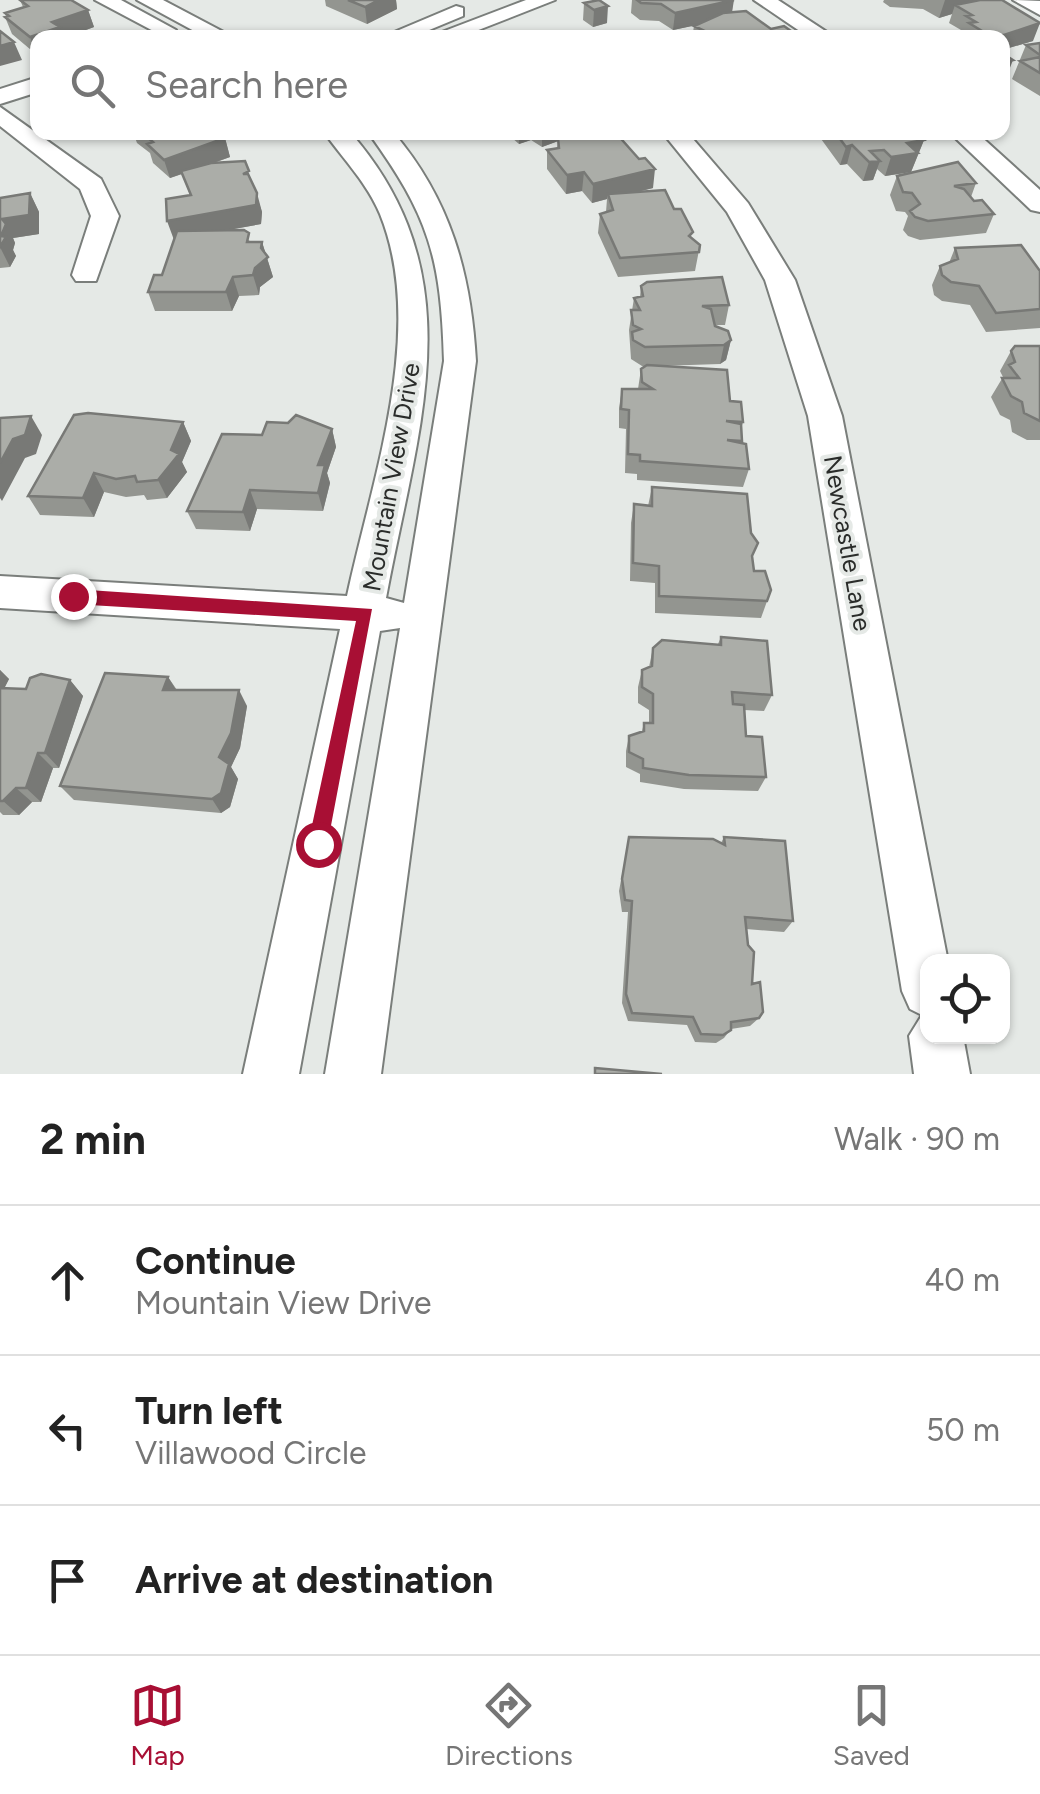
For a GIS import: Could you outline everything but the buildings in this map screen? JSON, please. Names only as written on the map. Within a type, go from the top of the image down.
[{"type":"street","points":[[105,0],[162,30]]},
{"type":"street","points":[[147,0],[209,30]]},
{"type":"street","points":[[411,30],[478,5],[545,0]]},
{"type":"street","points":[[764,0],[813,30]]},
{"type":"street","points":[[1023,0],[1040,9]]},
{"type":"street","points":[[478,5],[516,30]]},
{"type":"street","points":[[446,30],[478,5]]},
{"type":"street","points":[[192,30],[201,26]]},
{"type":"street","points":[[0,97],[30,87]]},
{"type":"street","points":[[0,114],[30,137]]},
{"type":"street","points":[[34,140],[92,185],[104,216],[86,275]]},
{"type":"street","name":"Mountain View Drive","points":[[271,1074],[413,366],[414,290],[410,257],[389,204],[362,160],[343,140]]},
{"type":"street","name":"Mountain View Drive","points":[[353,1074],[460,362],[458,292],[438,224],[402,156],[387,140]]},
{"type":"street","name":"Newcastle Lane","points":[[681,140],[739,209],[780,280],[825,416],[921,954]]},
{"type":"street","points":[[970,140],[1040,204]]},
{"type":"street","points":[[0,592],[422,617]]},
{"type":"street","points":[[937,1044],[942,1074]]},
{"type":"route","points":[[73,596],[366,614],[318,844]]}]
